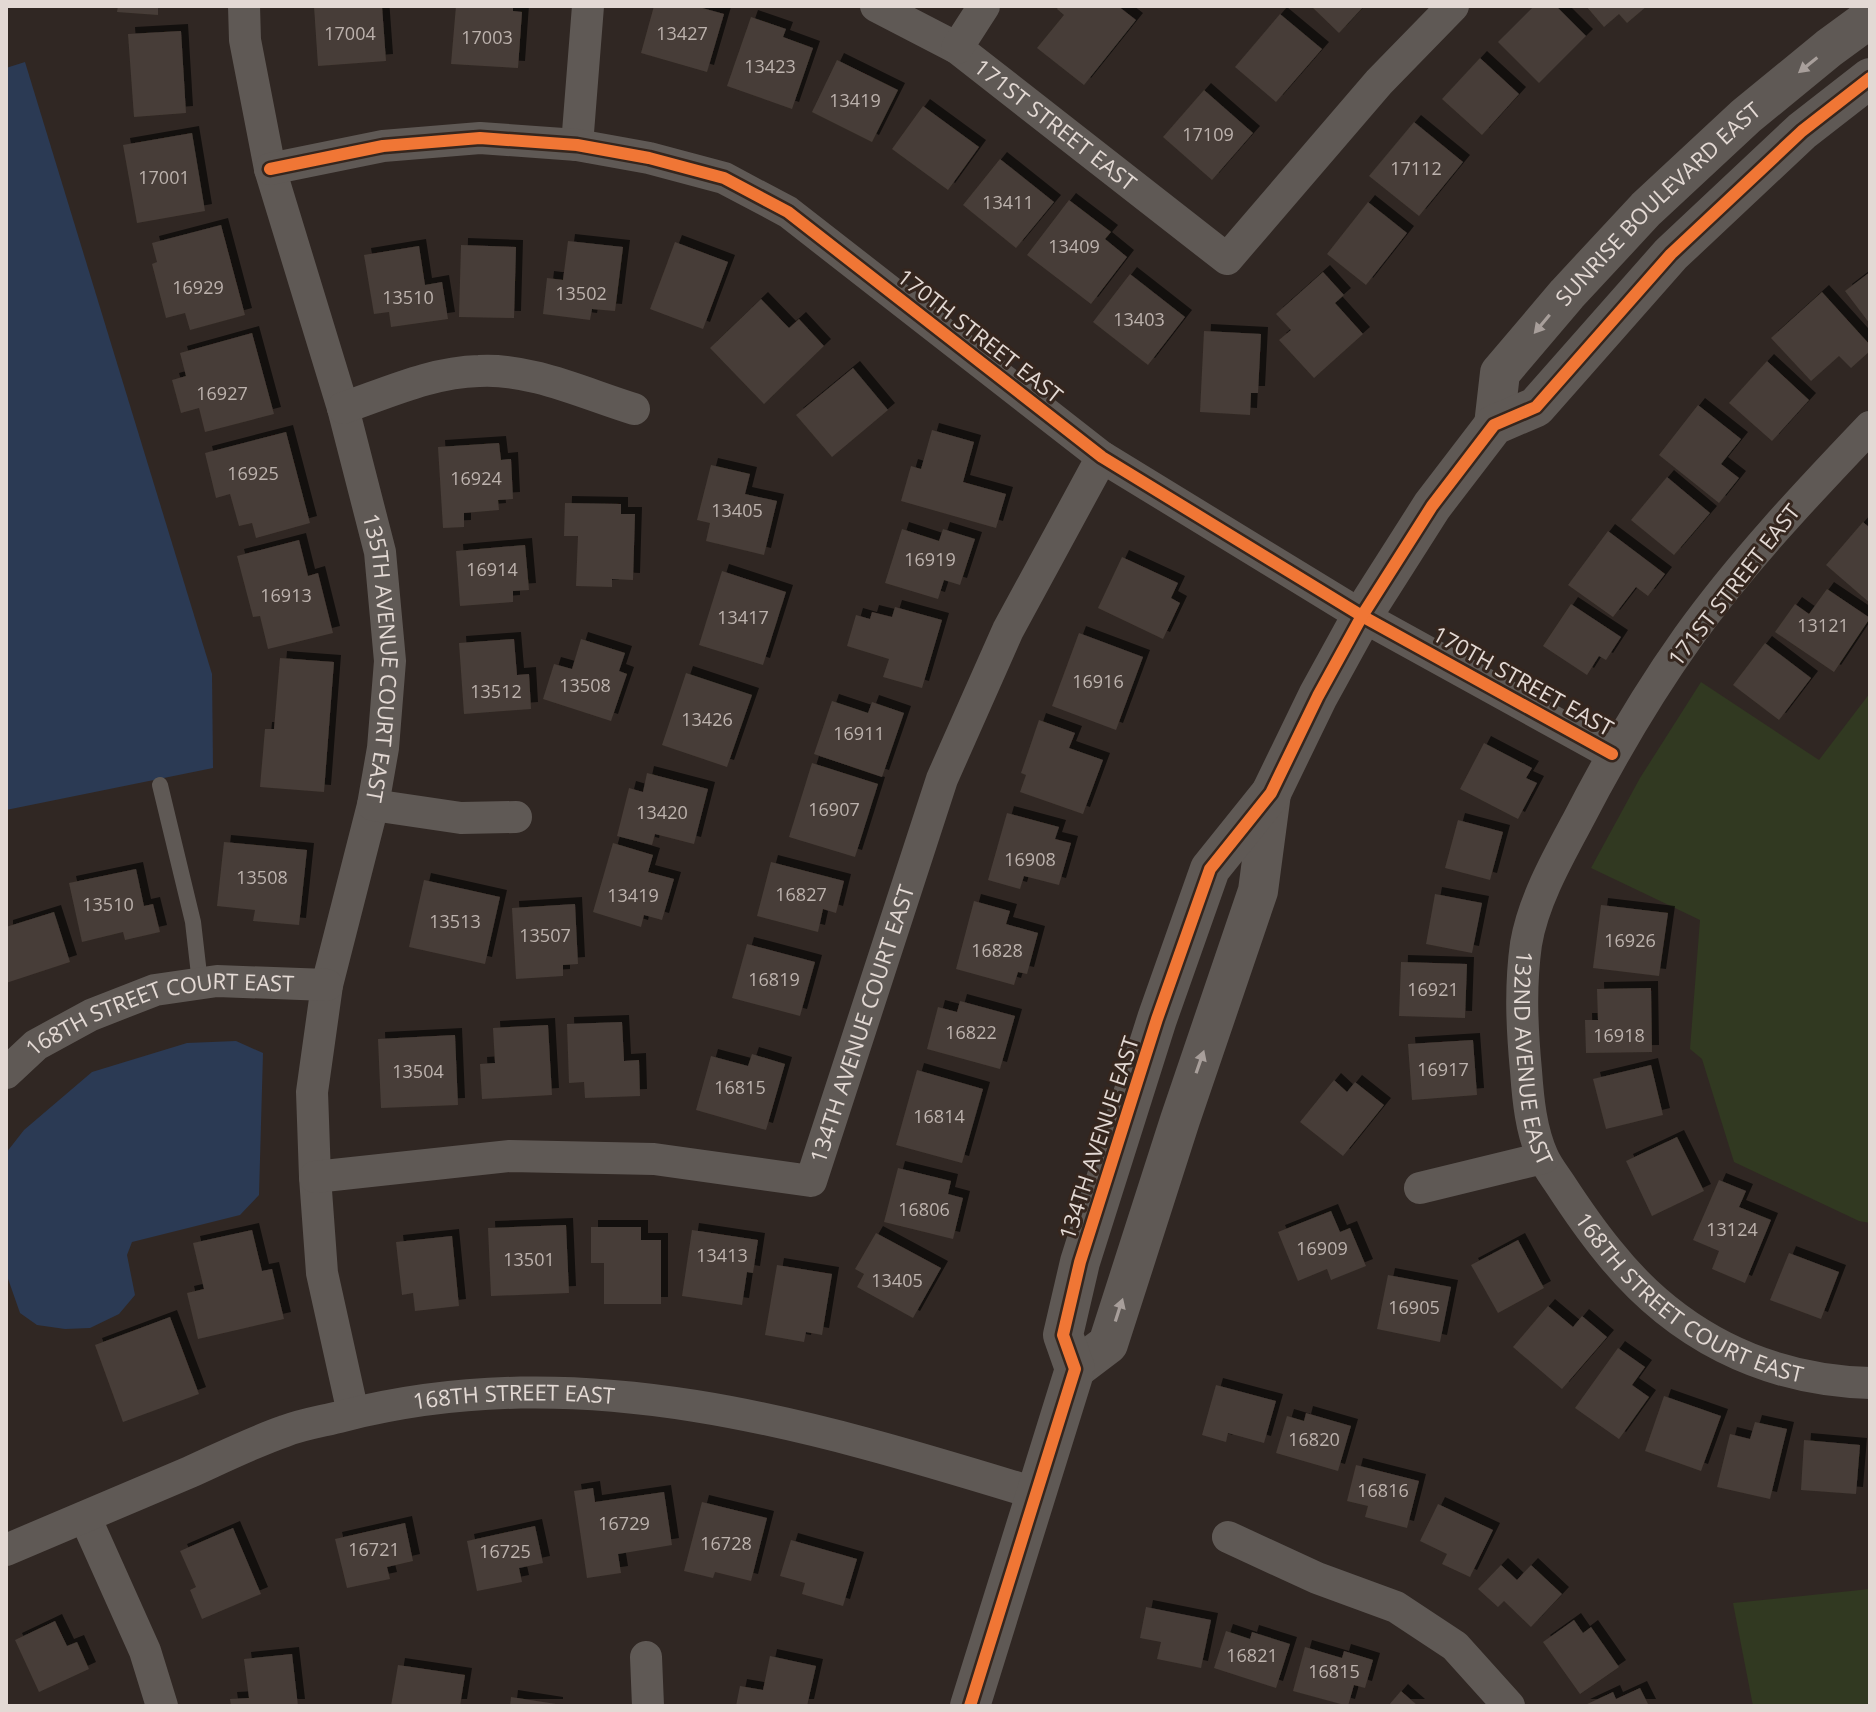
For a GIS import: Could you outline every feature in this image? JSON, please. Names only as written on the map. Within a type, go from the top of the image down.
[{"type":"street","name":"135TH AVENUE COURT EAST","points":[[244,6],[245,40],[270,169],[343,408],[380,552],[390,661],[383,748],[373,805],[327,985],[312,1092],[322,1273],[353,1413]]},
{"type":"street","points":[[577,145],[588,6]]},
{"type":"street","name":"171ST STREET EAST","points":[[876,6],[957,48],[1227,259],[1379,82],[1453,6]]},
{"type":"street","points":[[957,48],[984,6]]},
{"type":"street","name":"SUNRISE BOULEVARD EAST","points":[[1494,425],[1500,373],[1636,220],[1746,116],[1870,18]]},
{"type":"street","name":"SUNRISE BOULEVARD EAST","points":[[1362,616],[1432,506],[1494,425],[1536,407],[1671,254],[1802,131],[1870,78]]},
{"type":"street","name":"170TH STREET EAST","points":[[270,169],[383,146],[480,138],[577,145],[649,158],[724,178],[788,212],[1102,457],[1362,616],[1612,754]]},
{"type":"street","points":[[343,408],[434,377],[480,370],[523,374],[634,409]]},
{"type":"street","name":"171ST STREET EAST","points":[[1612,754],[1688,638],[1744,565],[1799,501],[1870,427]]},
{"type":"street","name":"134TH AVENUE COURT EAST","points":[[315,1177],[510,1156],[654,1159],[811,1181],[942,779],[1008,630],[1102,457]]},
{"type":"street","name":"134TH AVENUE EAST","points":[[967,1705],[1038,1494],[1069,1352],[1080,1262],[1157,1019],[1210,869],[1271,793],[1318,696],[1362,616]]},
{"type":"street","name":"132ND AVENUE EAST","points":[[1420,1188],[1543,1158],[1528,1102],[1521,1018],[1527,942],[1536,911],[1562,849],[1612,754]]},
{"type":"street","name":"134TH AVENUE EAST","points":[[1069,1352],[1108,1344],[1258,891],[1271,793]]},
{"type":"street","points":[[373,805],[461,818],[516,817]]},
{"type":"street","name":"168TH STREET COURT EAST","points":[[6,1073],[36,1045],[91,1015],[155,990],[217,981],[327,985]]},
{"type":"street","name":"168TH STREET COURT EAST","points":[[1543,1158],[1613,1258],[1647,1293],[1715,1345],[1773,1367],[1816,1377],[1870,1383]]},
{"type":"street","name":"168TH STREET EAST","points":[[6,1550],[286,1430],[401,1401],[496,1392],[572,1392],[748,1415],[861,1440],[1038,1494]]},
{"type":"street","points":[[85,1517],[145,1651],[162,1706]]},
{"type":"street","points":[[1228,1537],[1317,1578],[1396,1607],[1455,1646],[1509,1706]]},
{"type":"street","points":[[646,1657],[648,1706]]},
{"type":"lane","points":[[160,785],[193,922],[200,983]]},
{"type":"green space","points":[[1701,682],[1819,760],[1870,693],[1870,1223],[1859,1221],[1734,1162],[1702,1059],[1690,1049],[1700,920],[1591,868],[1640,778]]},
{"type":"green space","points":[[1870,1589],[1870,1706],[1753,1706],[1733,1603]]},
{"type":"water","points":[[25,62],[212,674],[213,768],[6,810],[6,68]]},
{"type":"water","points":[[236,1041],[263,1053],[259,1195],[240,1215],[132,1242],[127,1255],[135,1295],[119,1314],[90,1328],[65,1329],[37,1325],[20,1313],[6,1273],[6,1153],[24,1130],[92,1072],[187,1043]]},
{"type":"building","points":[[118,6],[158,6],[158,15],[117,12]]},
{"type":"building","points":[[314,6],[382,6],[386,61],[318,66]]},
{"type":"building","points":[[456,6],[513,6],[513,11],[522,12],[518,68],[451,64]]},
{"type":"building","points":[[654,6],[695,6],[724,14],[707,72],[641,53]]},
{"type":"building","points":[[1059,6],[1118,6],[1136,20],[1084,85],[1037,48],[1064,15],[1057,9]]},
{"type":"building","points":[[1311,6],[1364,6],[1339,33]]},
{"type":"building","points":[[1534,6],[1556,6],[1586,36],[1539,83],[1498,42]]},
{"type":"building","points":[[1586,6],[1647,6],[1627,23],[1619,14],[1604,27]]},
{"type":"building","points":[[1280,14],[1322,49],[1276,102],[1235,67]]},
{"type":"building","points":[[751,17],[786,29],[783,37],[813,48],[792,109],[727,86]]},
{"type":"building","points":[[181,31],[186,113],[134,117],[128,34]]},
{"type":"building","points":[[1480,58],[1519,94],[1482,135],[1442,99]]},
{"type":"building","points":[[837,60],[898,90],[872,142],[812,112]]},
{"type":"building","points":[[1204,90],[1253,133],[1212,180],[1163,137]]},
{"type":"building","points":[[923,106],[979,147],[948,190],[892,149]]},
{"type":"building","points":[[1414,122],[1463,162],[1419,216],[1369,176]]},
{"type":"building","points":[[192,133],[205,211],[137,223],[123,145]]},
{"type":"building","points":[[1000,159],[1054,202],[1016,248],[963,205]]},
{"type":"building","points":[[1069,200],[1111,232],[1105,239],[1127,257],[1091,304],[1027,255]]},
{"type":"building","points":[[1368,202],[1407,233],[1366,285],[1327,254]]},
{"type":"building","points":[[221,225],[245,315],[190,330],[185,313],[166,318],[152,264],[157,262],[152,243]]},
{"type":"building","points":[[568,241],[623,247],[615,311],[592,309],[590,320],[543,314],[547,278],[563,280]]},
{"type":"building","points":[[675,242],[728,262],[703,329],[650,309]]},
{"type":"building","points":[[461,245],[516,247],[514,318],[459,317]]},
{"type":"building","points":[[419,246],[425,285],[442,282],[448,319],[391,327],[389,312],[374,314],[364,255]]},
{"type":"building","points":[[1323,272],[1344,295],[1335,303],[1363,334],[1314,378],[1279,340],[1291,330],[1276,314]]},
{"type":"building","points":[[1870,272],[1870,324],[1845,291]]},
{"type":"building","points":[[1130,274],[1185,317],[1148,365],[1093,322]]},
{"type":"building","points":[[1822,292],[1870,345],[1870,351],[1851,368],[1839,356],[1811,381],[1771,338]]},
{"type":"building","points":[[761,299],[789,328],[799,319],[824,346],[764,404],[710,348]]},
{"type":"building","points":[[1204,331],[1261,334],[1258,393],[1251,393],[1250,415],[1200,412]]},
{"type":"building","points":[[252,333],[274,414],[205,432],[199,408],[181,413],[172,380],[186,376],[180,353]]},
{"type":"building","points":[[1767,361],[1809,400],[1772,441],[1729,403]]},
{"type":"building","points":[[853,368],[888,410],[832,457],[796,415]]},
{"type":"building","points":[[1698,405],[1741,439],[1721,464],[1739,478],[1719,503],[1659,455]]},
{"type":"building","points":[[932,430],[974,442],[963,482],[1006,494],[996,528],[901,501],[911,466],[921,469]]},
{"type":"building","points":[[286,432],[310,523],[256,538],[252,523],[239,526],[230,494],[216,498],[205,453]]},
{"type":"building","points":[[499,443],[501,460],[511,459],[513,499],[498,500],[499,510],[464,513],[464,527],[443,528],[438,447]]},
{"type":"building","points":[[711,465],[750,474],[745,494],[777,501],[764,555],[706,541],[710,523],[697,520]]},
{"type":"building","points":[[1667,477],[1710,513],[1674,555],[1631,520]]},
{"type":"building","points":[[565,503],[621,504],[621,514],[635,514],[633,580],[612,579],[612,587],[576,586],[578,536],[564,536]]},
{"type":"building","points":[[1863,522],[1870,528],[1870,603],[1826,565]]},
{"type":"building","points":[[902,529],[939,541],[943,529],[975,539],[960,585],[944,580],[938,599],[885,583]]},
{"type":"building","points":[[1608,531],[1665,574],[1648,596],[1636,587],[1613,617],[1568,585]]},
{"type":"building","points":[[299,540],[308,576],[318,573],[333,633],[268,649],[260,616],[253,617],[237,556]]},
{"type":"building","points":[[525,545],[529,590],[513,591],[513,602],[460,606],[456,551]]},
{"type":"building","points":[[1122,557],[1178,583],[1171,598],[1180,603],[1163,639],[1098,608]]},
{"type":"building","points":[[722,571],[786,592],[763,665],[699,645]]},
{"type":"building","points":[[1827,589],[1870,618],[1834,672],[1775,632],[1795,604],[1809,614]]},
{"type":"building","points":[[1571,604],[1621,637],[1606,660],[1599,656],[1587,675],[1543,646]]},
{"type":"building","points":[[895,607],[942,620],[922,688],[883,677],[889,659],[847,646],[856,615],[870,619],[872,612],[892,617]]},
{"type":"building","points":[[1079,633],[1143,657],[1116,730],[1052,706]]},
{"type":"building","points":[[514,639],[517,675],[529,674],[531,709],[464,714],[459,643]]},
{"type":"building","points":[[581,639],[625,653],[619,671],[627,674],[611,721],[543,699],[554,664],[572,669]]},
{"type":"building","points":[[1765,643],[1811,678],[1779,720],[1733,685]]},
{"type":"building","points":[[280,658],[334,662],[324,792],[260,787],[265,729],[274,729]]},
{"type":"building","points":[[686,673],[752,695],[727,767],[662,745]]},
{"type":"building","points":[[832,701],[868,713],[872,702],[904,713],[882,777],[814,754]]},
{"type":"building","points":[[1039,720],[1075,733],[1069,748],[1103,760],[1083,814],[1020,792],[1026,775],[1021,773]]},
{"type":"building","points":[[1484,743],[1532,768],[1526,778],[1537,783],[1518,819],[1460,789]]},
{"type":"building","points":[[812,763],[878,784],[855,857],[789,837]]},
{"type":"building","points":[[647,773],[708,789],[694,844],[655,834],[652,845],[617,836],[629,788],[643,792]]},
{"type":"building","points":[[1007,813],[1059,827],[1055,839],[1071,843],[1059,885],[1024,876],[1020,889],[988,880]]},
{"type":"building","points":[[1458,820],[1503,832],[1490,880],[1445,868]]},
{"type":"building","points":[[224,842],[307,850],[299,925],[253,921],[255,910],[217,906]]},
{"type":"building","points":[[613,843],[653,855],[648,872],[674,879],[662,920],[644,915],[641,927],[593,912]]},
{"type":"building","points":[[771,862],[844,881],[836,913],[823,909],[818,932],[757,916]]},
{"type":"building","points":[[136,869],[144,906],[153,904],[160,932],[125,940],[123,932],[82,942],[69,883]]},
{"type":"building","points":[[424,880],[500,897],[485,964],[409,947]]},
{"type":"building","points":[[1435,894],[1482,903],[1472,953],[1426,944]]},
{"type":"building","points":[[974,901],[1010,911],[1006,924],[1038,933],[1027,974],[1018,972],[1014,985],[956,969]]},
{"type":"building","points":[[575,904],[578,964],[563,965],[563,976],[516,979],[512,908]]},
{"type":"building","points":[[1601,905],[1668,913],[1659,976],[1593,968]]},
{"type":"building","points":[[54,912],[70,962],[6,983],[6,927]]},
{"type":"building","points":[[747,944],[815,962],[800,1016],[732,998]]},
{"type":"building","points":[[1401,962],[1467,964],[1465,1018],[1399,1016]]},
{"type":"building","points":[[1651,988],[1652,1052],[1586,1053],[1585,1020],[1598,1020],[1597,989]]},
{"type":"building","points":[[960,1001],[1015,1016],[1000,1069],[927,1049],[938,1007],[957,1012]]},
{"type":"building","points":[[622,1022],[624,1061],[639,1060],[640,1096],[585,1098],[584,1082],[569,1083],[567,1024]]},
{"type":"building","points":[[548,1025],[552,1095],[482,1099],[480,1064],[495,1063],[493,1028]]},
{"type":"building","points":[[455,1035],[458,1105],[381,1108],[378,1039]]},
{"type":"building","points":[[1473,1040],[1477,1095],[1412,1100],[1408,1044]]},
{"type":"building","points":[[752,1054],[785,1064],[766,1130],[696,1110],[711,1056],[748,1066]]},
{"type":"building","points":[[1651,1065],[1663,1115],[1606,1129],[1593,1079]]},
{"type":"building","points":[[917,1070],[983,1089],[962,1163],[896,1145]]},
{"type":"building","points":[[1334,1080],[1347,1092],[1355,1082],[1384,1105],[1343,1156],[1300,1122]]},
{"type":"building","points":[[1677,1137],[1704,1191],[1652,1216],[1626,1161]]},
{"type":"building","points":[[898,1168],[951,1181],[948,1194],[963,1198],[953,1239],[884,1222]]},
{"type":"building","points":[[1719,1180],[1746,1191],[1739,1207],[1771,1220],[1745,1283],[1712,1269],[1719,1251],[1693,1240]]},
{"type":"building","points":[[1331,1211],[1340,1232],[1350,1228],[1366,1266],[1331,1280],[1327,1269],[1298,1281],[1278,1232]]},
{"type":"building","points":[[566,1225],[569,1293],[491,1296],[488,1228]]},
{"type":"building","points":[[591,1227],[641,1227],[641,1240],[661,1240],[661,1304],[604,1304],[604,1263],[591,1263]]},
{"type":"building","points":[[252,1230],[262,1271],[272,1269],[284,1319],[198,1339],[187,1293],[204,1289],[193,1243]]},
{"type":"building","points":[[692,1230],[758,1240],[753,1273],[747,1272],[742,1305],[682,1296]]},
{"type":"building","points":[[876,1233],[941,1268],[913,1318],[857,1287],[864,1274],[855,1269]]},
{"type":"building","points":[[452,1236],[459,1306],[415,1311],[413,1293],[402,1295],[396,1242]]},
{"type":"building","points":[[1518,1240],[1544,1288],[1498,1313],[1471,1265]]},
{"type":"building","points":[[1789,1253],[1839,1272],[1821,1319],[1770,1300]]},
{"type":"building","points":[[777,1265],[832,1274],[822,1335],[806,1332],[804,1342],[765,1335]]},
{"type":"building","points":[[1388,1275],[1451,1287],[1440,1342],[1377,1329]]},
{"type":"building","points":[[1548,1306],[1573,1327],[1582,1316],[1607,1337],[1562,1389],[1513,1347]]},
{"type":"building","points":[[170,1317],[199,1394],[123,1422],[95,1345]]},
{"type":"building","points":[[1618,1348],[1645,1367],[1632,1385],[1649,1397],[1619,1439],[1575,1408]]},
{"type":"building","points":[[1216,1385],[1276,1401],[1264,1443],[1228,1433],[1226,1442],[1202,1435]]},
{"type":"building","points":[[1664,1396],[1721,1416],[1701,1471],[1645,1451]]},
{"type":"building","points":[[1306,1413],[1351,1426],[1338,1471],[1276,1453],[1287,1416],[1304,1421]]},
{"type":"building","points":[[1755,1422],[1787,1429],[1770,1499],[1717,1487],[1730,1434],[1750,1439]]},
{"type":"building","points":[[1804,1440],[1860,1445],[1856,1494],[1801,1490]]},
{"type":"building","points":[[1356,1465],[1419,1481],[1407,1528],[1365,1517],[1368,1506],[1347,1501]]},
{"type":"building","points":[[593,1488],[595,1502],[664,1492],[672,1545],[618,1554],[621,1573],[587,1578],[574,1491]]},
{"type":"building","points":[[702,1502],[767,1518],[751,1581],[715,1572],[713,1578],[684,1571]]},
{"type":"building","points":[[1438,1504],[1493,1530],[1470,1577],[1442,1564],[1447,1554],[1420,1541]]},
{"type":"building","points":[[405,1523],[413,1561],[387,1567],[390,1579],[347,1588],[335,1539]]},
{"type":"building","points":[[535,1526],[543,1563],[519,1568],[522,1582],[477,1591],[467,1541]]},
{"type":"building","points":[[233,1528],[261,1594],[202,1619],[190,1590],[196,1587],[180,1551]]},
{"type":"building","points":[[791,1540],[857,1559],[843,1606],[802,1594],[805,1583],[780,1576]]},
{"type":"building","points":[[1501,1565],[1517,1580],[1531,1565],[1562,1594],[1531,1627],[1504,1601],[1498,1607],[1478,1589]]},
{"type":"building","points":[[1146,1607],[1211,1620],[1201,1668],[1157,1659],[1161,1642],[1140,1638]]},
{"type":"building","points":[[1574,1620],[1583,1633],[1591,1627],[1619,1667],[1580,1694],[1543,1642]]},
{"type":"building","points":[[55,1621],[67,1646],[77,1642],[89,1669],[39,1692],[15,1640]]},
{"type":"building","points":[[1226,1631],[1250,1639],[1252,1632],[1290,1644],[1276,1688],[1214,1668]]},
{"type":"building","points":[[1305,1647],[1342,1658],[1344,1651],[1373,1660],[1365,1688],[1354,1685],[1348,1706],[1293,1691]]},
{"type":"building","points":[[292,1654],[298,1706],[231,1706],[230,1699],[249,1698],[244,1659]]},
{"type":"building","points":[[770,1656],[816,1666],[807,1706],[736,1706],[740,1686],[763,1690]]},
{"type":"building","points":[[398,1665],[465,1675],[460,1706],[391,1706]]},
{"type":"building","points":[[1640,1688],[1649,1706],[1583,1706],[1613,1692],[1616,1699]]},
{"type":"building","points":[[1401,1691],[1418,1706],[1388,1706]]},
{"type":"building","points":[[511,1697],[556,1704],[556,1706],[510,1706]]},
{"type":"cycle path","points":[[970,1706],[1075,1369],[1063,1335],[1080,1262],[1157,1019],[1210,869],[1271,793],[1318,696],[1362,616],[1432,506],[1494,425],[1536,407],[1671,254],[1802,131],[1870,78]]},
{"type":"cycle path","points":[[270,169],[383,146],[480,138],[577,145],[649,158],[724,178],[788,212],[1102,457],[1362,616],[1612,754]]}]
